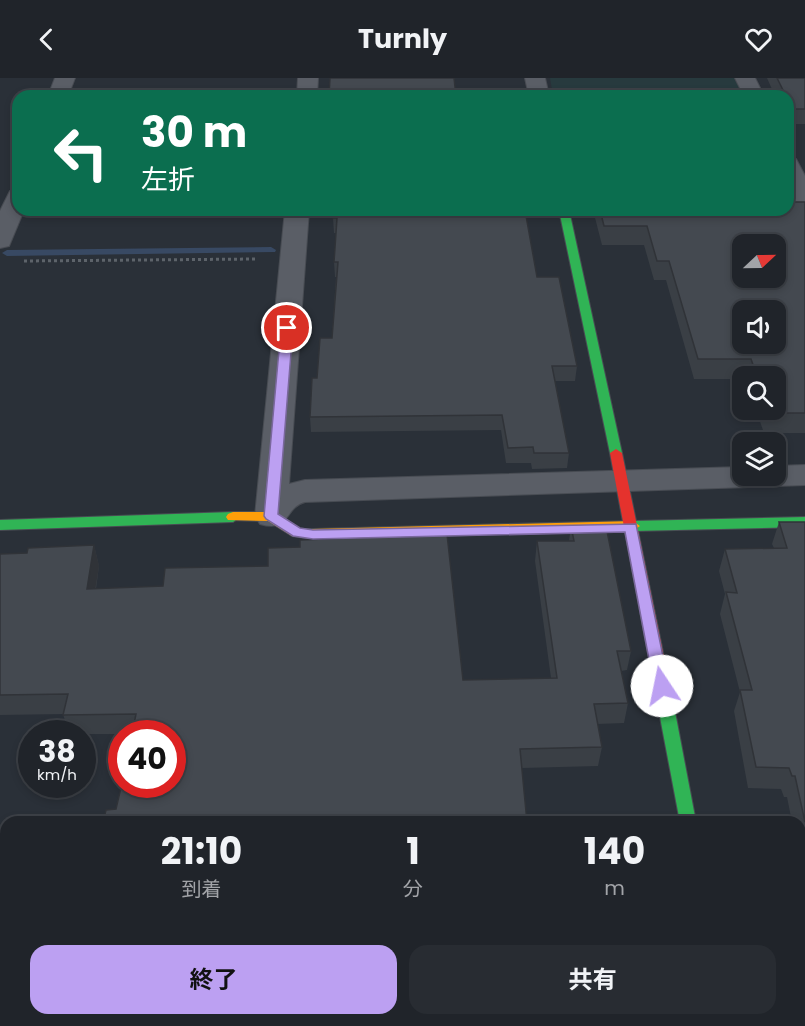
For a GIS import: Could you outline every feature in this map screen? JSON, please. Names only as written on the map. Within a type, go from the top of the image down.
[{"type":"street","points":[[794,177],[805,200]]},
{"type":"street","points":[[0,241],[12,211]]},
{"type":"street","points":[[271,516],[296,216]]},
{"type":"street","points":[[565,216],[622,481],[687,816]]},
{"type":"street","points":[[271,516],[291,494],[305,491],[805,475]]},
{"type":"street","points":[[0,525],[271,516],[297,533],[313,534],[805,522]]},
{"type":"path","points":[[23,261],[293,258]]},
{"type":"green space","points":[[550,78],[734,78],[740,90],[552,90]]},
{"type":"building","points":[[330,78],[454,78],[455,90],[329,90]]},
{"type":"building","points":[[777,78],[805,78],[805,109],[794,109],[794,90],[783,90]]},
{"type":"building","points":[[794,202],[805,202],[805,413],[786,413],[786,366],[753,366],[751,359],[698,359],[669,261],[657,261],[647,226],[604,226],[602,216],[794,216]]},
{"type":"building","points":[[333,216],[526,216],[537,277],[559,277],[577,366],[552,366],[569,453],[534,453],[533,447],[508,448],[502,415],[310,417],[312,378],[317,378],[320,338],[332,338],[338,262],[334,262],[337,218],[333,218]]},
{"type":"building","points":[[779,522],[805,522],[805,816],[795,776],[792,776],[789,768],[756,767],[740,690],[752,690],[726,592],[737,593],[725,549],[787,548]]},
{"type":"building","points":[[571,526],[606,526],[631,651],[617,651],[628,703],[594,704],[602,747],[520,749],[526,816],[104,816],[106,810],[116,809],[119,798],[186,798],[186,720],[135,720],[136,714],[63,715],[68,694],[0,695],[0,554],[27,553],[28,548],[94,545],[87,589],[163,586],[165,568],[268,566],[268,548],[300,547],[300,540],[447,534],[463,680],[557,678],[537,541],[574,541]]},
{"type":"waterway","points":[[7,253],[271,250]]},
{"type":"traffic: fast","points":[[565,216],[616,453]]},
{"type":"traffic: fast","points":[[0,525],[233,517]]},
{"type":"traffic: fast","points":[[633,526],[805,522]]},
{"type":"traffic: fast","points":[[664,696],[687,816]]},
{"type":"traffic: slow","points":[[233,517],[271,516],[297,533],[313,534],[633,526]]},
{"type":"traffic: jam","points":[[616,453],[664,696]]},
{"type":"route","points":[[287,328],[271,516],[297,533],[313,534],[631,527],[662,686]]}]
